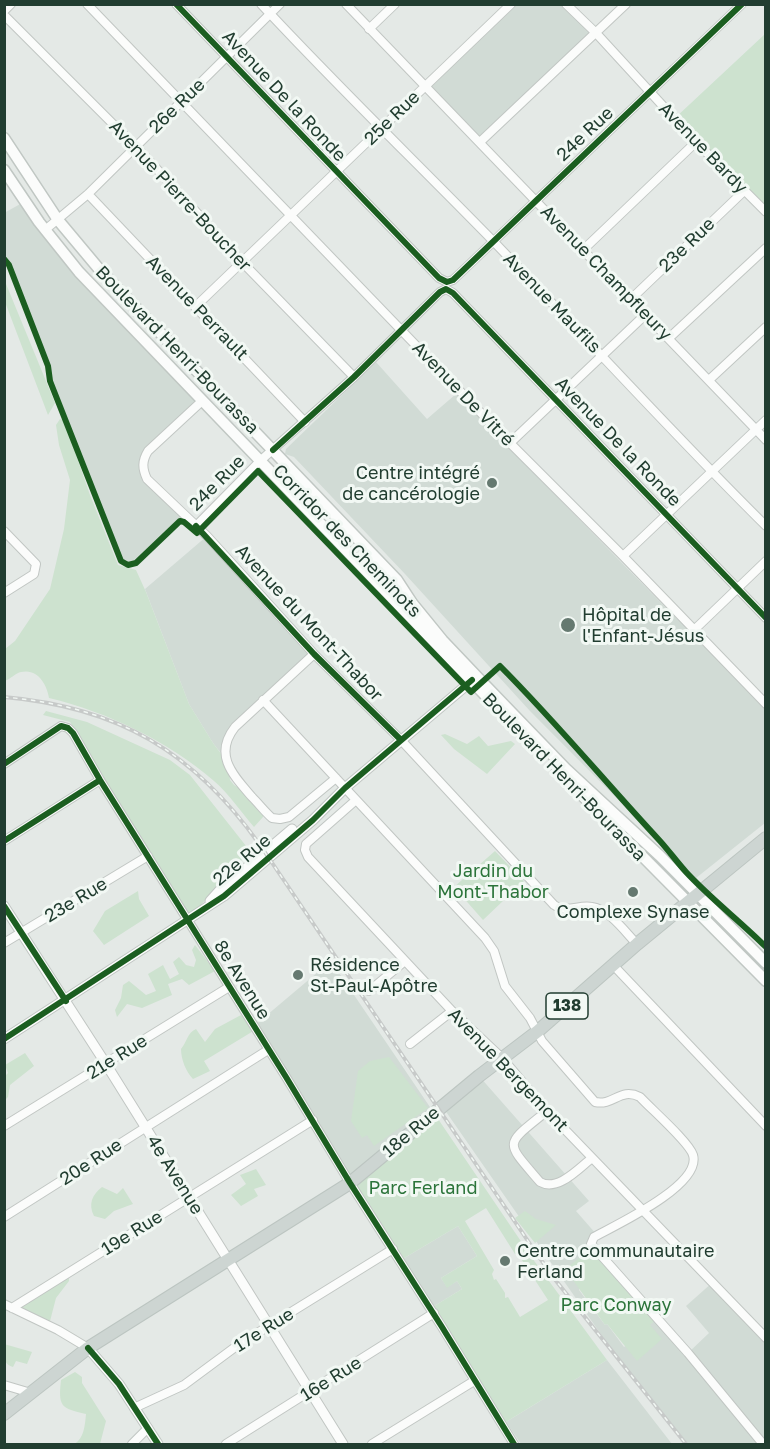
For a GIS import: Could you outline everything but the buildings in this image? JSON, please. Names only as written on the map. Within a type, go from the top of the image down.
[{"type":"main road","name":"Boulevard Henri-Bourassa","points":[[4,138],[58,220],[140,313],[397,580],[412,603],[474,678]]},
{"type":"main road","name":"Boulevard Henri-Bourassa","points":[[4,170],[45,230],[79,272],[386,590],[692,899],[765,981]]},
{"type":"main road","name":"18e Rue","points":[[4,1414],[88,1348],[350,1183],[538,1031],[637,944],[765,838]]},
{"type":"main road","name":"Boulevard Henri-Bourassa","points":[[692,899],[765,963]]},
{"type":"street","points":[[4,11],[11,4]]},
{"type":"street","name":"Avenue De Vitré","points":[[87,4],[510,443],[765,702]]},
{"type":"street","name":"Avenue De la Ronde","points":[[176,4],[765,618]]},
{"type":"street","name":"Avenue Maufils","points":[[261,4],[765,526]]},
{"type":"street","name":"26e Rue","points":[[45,230],[88,194],[280,4]]},
{"type":"street","name":"Avenue Champfleury","points":[[346,4],[765,440]]},
{"type":"street","points":[[369,29],[395,4]]},
{"type":"street","name":"25e Rue","points":[[195,308],[511,4]]},
{"type":"street","name":"Avenue Bardy","points":[[566,4],[765,212]]},
{"type":"street","points":[[480,142],[626,4]]},
{"type":"street","name":"24e Rue","points":[[196,526],[260,461],[354,377],[446,286],[494,243],[536,200],[742,4]]},
{"type":"street","name":"Avenue Pierre-Boucher","points":[[4,15],[135,147],[242,262],[354,377]]},
{"type":"street","points":[[583,250],[696,142]]},
{"type":"street","name":"23e Rue","points":[[631,299],[744,191]]},
{"type":"street","name":"Avenue Perrault","points":[[88,194],[305,422]]},
{"type":"street","points":[[669,338],[765,248]]},
{"type":"street","points":[[510,443],[646,314]]},
{"type":"street","points":[[709,380],[765,327]]},
{"type":"street","name":"Avenue du Mont-Thabor","points":[[202,401],[148,451],[143,465],[147,478],[196,526],[314,654],[401,740],[554,905],[565,910],[585,906],[596,908],[604,912],[637,944]]},
{"type":"street","points":[[623,556],[765,420]]},
{"type":"street","points":[[4,531],[36,564],[34,574],[4,593]]},
{"type":"street","points":[[693,631],[765,561]]},
{"type":"street","points":[[314,654],[235,727],[229,735],[225,754],[233,776],[272,818],[289,817],[336,778]]},
{"type":"street","name":"22e Rue","points":[[4,1039],[66,1001],[224,896],[313,820],[345,788],[474,678]]},
{"type":"street","points":[[263,700],[485,938],[494,951],[505,986],[538,1031],[542,1041],[595,1102],[609,1102],[620,1095],[634,1094],[640,1097],[690,1148],[694,1163],[691,1171],[663,1200],[594,1237],[591,1244],[688,1353],[764,1444]]},
{"type":"street","name":"8e Avenue","points":[[4,764],[61,726],[73,733],[100,780],[514,1444]]},
{"type":"street","points":[[4,841],[100,780]]},
{"type":"street","name":"Avenue Bergemont","points":[[356,800],[306,843],[305,850],[308,857],[452,1011],[503,1059],[547,1111],[765,1338]]},
{"type":"street","name":"23e Rue","points":[[4,943],[148,856]]},
{"type":"street","name":"4e Avenue","points":[[4,906],[106,1064],[343,1444]]},
{"type":"street","points":[[369,991],[405,961]]},
{"type":"street","points":[[614,966],[765,1126]]},
{"type":"street","name":"21e Rue","points":[[4,1126],[229,987]]},
{"type":"street","points":[[410,1044],[452,1011]]},
{"type":"street","name":"20e Rue","points":[[4,1217],[268,1050]]},
{"type":"street","points":[[547,1111],[515,1137],[513,1145],[515,1152],[540,1182],[545,1185],[554,1185],[592,1158]]},
{"type":"street","name":"19e Rue","points":[[8,1306],[189,1198],[313,1120]]},
{"type":"street","name":"17e Rue","points":[[134,1408],[184,1385],[238,1345],[393,1249]]},
{"type":"street","points":[[8,1306],[58,1330],[88,1348],[119,1384],[158,1444]]},
{"type":"street","name":"16e Rue","points":[[226,1444],[434,1313]]},
{"type":"street","points":[[372,1444],[474,1381]]},
{"type":"street","points":[[4,1385],[31,1393]]},
{"type":"street","points":[[132,1444],[148,1428]]},
{"type":"shaded area","points":[[513,5],[566,5],[596,33],[480,142],[426,85]]},
{"type":"shaded area","points":[[24,202],[50,236],[202,401],[148,451],[144,471],[187,518],[137,564],[126,563],[122,560],[50,376],[50,367],[10,261],[5,255],[4,213]]},
{"type":"shaded area","name":"Hôpital de l'Enfant-Jésus","points":[[376,362],[427,419],[456,394],[677,619],[693,631],[765,704],[765,823],[696,878],[530,711],[294,457],[285,454],[286,449]]},
{"type":"shaded area","points":[[207,536],[314,654],[229,735],[227,761],[189,704],[145,589]]},
{"type":"shaded area","points":[[331,961],[434,1113],[350,1183],[254,1026]]},
{"type":"shaded area","points":[[479,1076],[589,1201],[576,1211],[597,1235],[579,1290],[624,1347],[657,1318],[688,1353],[709,1333],[686,1306],[713,1282],[765,1338],[765,1444],[688,1444],[616,1356],[442,1106]]},
{"type":"shaded area","points":[[458,1226],[477,1256],[441,1278],[447,1287],[457,1281],[462,1289],[431,1308],[401,1260]]},
{"type":"shaded area","points":[[607,1360],[672,1444],[521,1444],[506,1422]]},
{"type":"green space","points":[[765,34],[765,212],[675,118]]},
{"type":"green space","points":[[4,279],[55,403],[48,415],[5,302]]},
{"type":"green space","points":[[60,419],[64,420],[90,495],[118,565],[136,570],[189,704],[228,763],[230,780],[263,812],[263,817],[254,827],[214,781],[158,741],[93,711],[49,698],[41,679],[27,671],[5,681],[5,649],[15,641],[50,589],[64,529],[70,480],[59,445],[56,425]]},
{"type":"green space","points":[[46,711],[87,722],[170,760],[190,775],[250,851],[188,919],[70,722],[43,715]]},
{"type":"green space","points":[[445,734],[467,744],[479,736],[488,746],[511,741],[515,744],[487,774],[454,749],[441,735]]},
{"type":"green space","name":"Jardin du Mont-Thabor","points":[[495,851],[524,881],[483,920],[454,887]]},
{"type":"green space","points":[[138,891],[139,899],[149,916],[104,945],[93,931],[105,911]]},
{"type":"green space","points":[[195,945],[215,971],[189,985],[182,979],[168,984],[172,995],[142,1008],[127,1004],[117,1017],[115,1010],[121,998],[123,985],[129,981],[146,995],[156,991],[148,974],[163,965],[170,979],[179,974],[173,962],[179,957],[186,965],[194,967],[196,960],[192,950]]},
{"type":"green space","points":[[241,1015],[255,1030],[204,1061],[210,1071],[193,1079],[186,1069],[181,1053],[189,1035],[196,1029],[205,1042],[215,1029]]},
{"type":"green space","points":[[25,1053],[34,1066],[10,1085],[8,1097],[5,1100],[5,1076],[8,1073],[5,1065]]},
{"type":"green space","points":[[389,1057],[428,1108],[374,1146],[367,1135],[362,1138],[351,1121],[358,1071],[370,1061]]},
{"type":"green space","name":"Parc Ferland","points":[[434,1113],[535,1262],[607,1360],[501,1425],[431,1308],[462,1289],[457,1281],[447,1288],[441,1278],[477,1256],[458,1226],[401,1260],[350,1183]],"holes":[[[486,1208],[515,1254],[518,1254],[548,1300],[520,1317],[508,1297],[505,1298],[505,1293],[496,1279],[494,1280],[492,1274],[494,1270],[465,1221]]]},
{"type":"green space","points":[[256,1169],[266,1185],[254,1189],[258,1196],[241,1206],[231,1195],[246,1184],[240,1175]]},
{"type":"green space","points":[[102,1187],[117,1194],[123,1188],[133,1204],[114,1211],[105,1219],[94,1216],[91,1208],[92,1200]]},
{"type":"green space","points":[[525,1211],[536,1219],[556,1225],[535,1243],[515,1218]]},
{"type":"green space","name":"Parc Conway","points":[[593,1247],[657,1318],[650,1325],[662,1339],[637,1361],[607,1324],[605,1325],[565,1269]]},
{"type":"green space","points":[[64,1278],[69,1278],[69,1281],[56,1298],[49,1325],[20,1307]]},
{"type":"green space","points":[[4,1344],[32,1352],[27,1364],[16,1361],[13,1367],[9,1366],[4,1358]]},
{"type":"green space","points":[[75,1372],[82,1377],[82,1383],[106,1421],[100,1444],[74,1444],[82,1435],[86,1414],[66,1408],[61,1401],[60,1389],[61,1380]]},
{"type":"railway","points":[[4,697],[45,702],[83,711],[118,724],[150,740],[180,760],[235,812],[260,845],[553,1277],[686,1444]]},
{"type":"cycle path","points":[[176,4],[439,278],[447,282],[453,280],[742,4]]},
{"type":"cycle path","name":"Corridor des Cheminots","points":[[4,259],[9,265],[48,366],[50,381],[121,561],[128,565],[136,563],[180,521],[197,533],[258,471],[471,692],[500,666],[686,872],[766,947]]},
{"type":"cycle path","points":[[273,450],[354,377],[440,292],[446,289],[453,293],[766,618]]},
{"type":"cycle path","points":[[196,526],[314,654],[401,740]]},
{"type":"cycle path","points":[[4,1039],[224,896],[313,820],[345,788],[472,680]]},
{"type":"cycle path","points":[[4,764],[61,726],[73,733],[100,780],[514,1444]]},
{"type":"cycle path","points":[[4,841],[100,780]]},
{"type":"cycle path","points":[[4,906],[66,1001]]},
{"type":"cycle path","points":[[88,1348],[119,1384],[158,1444]]},
{"type":"place","name":"Centre intégré de cancérologie","points":[[492,483]]},
{"type":"place","name":"Hôpital de l'Enfant-Jésus","points":[[568,625]]},
{"type":"place","name":"Complexe Synase","points":[[633,892]]},
{"type":"place","name":"Résidence St-Paul-Apôtre","points":[[298,975]]},
{"type":"place","name":"Centre communautaire Ferland","points":[[505,1261]]}]
